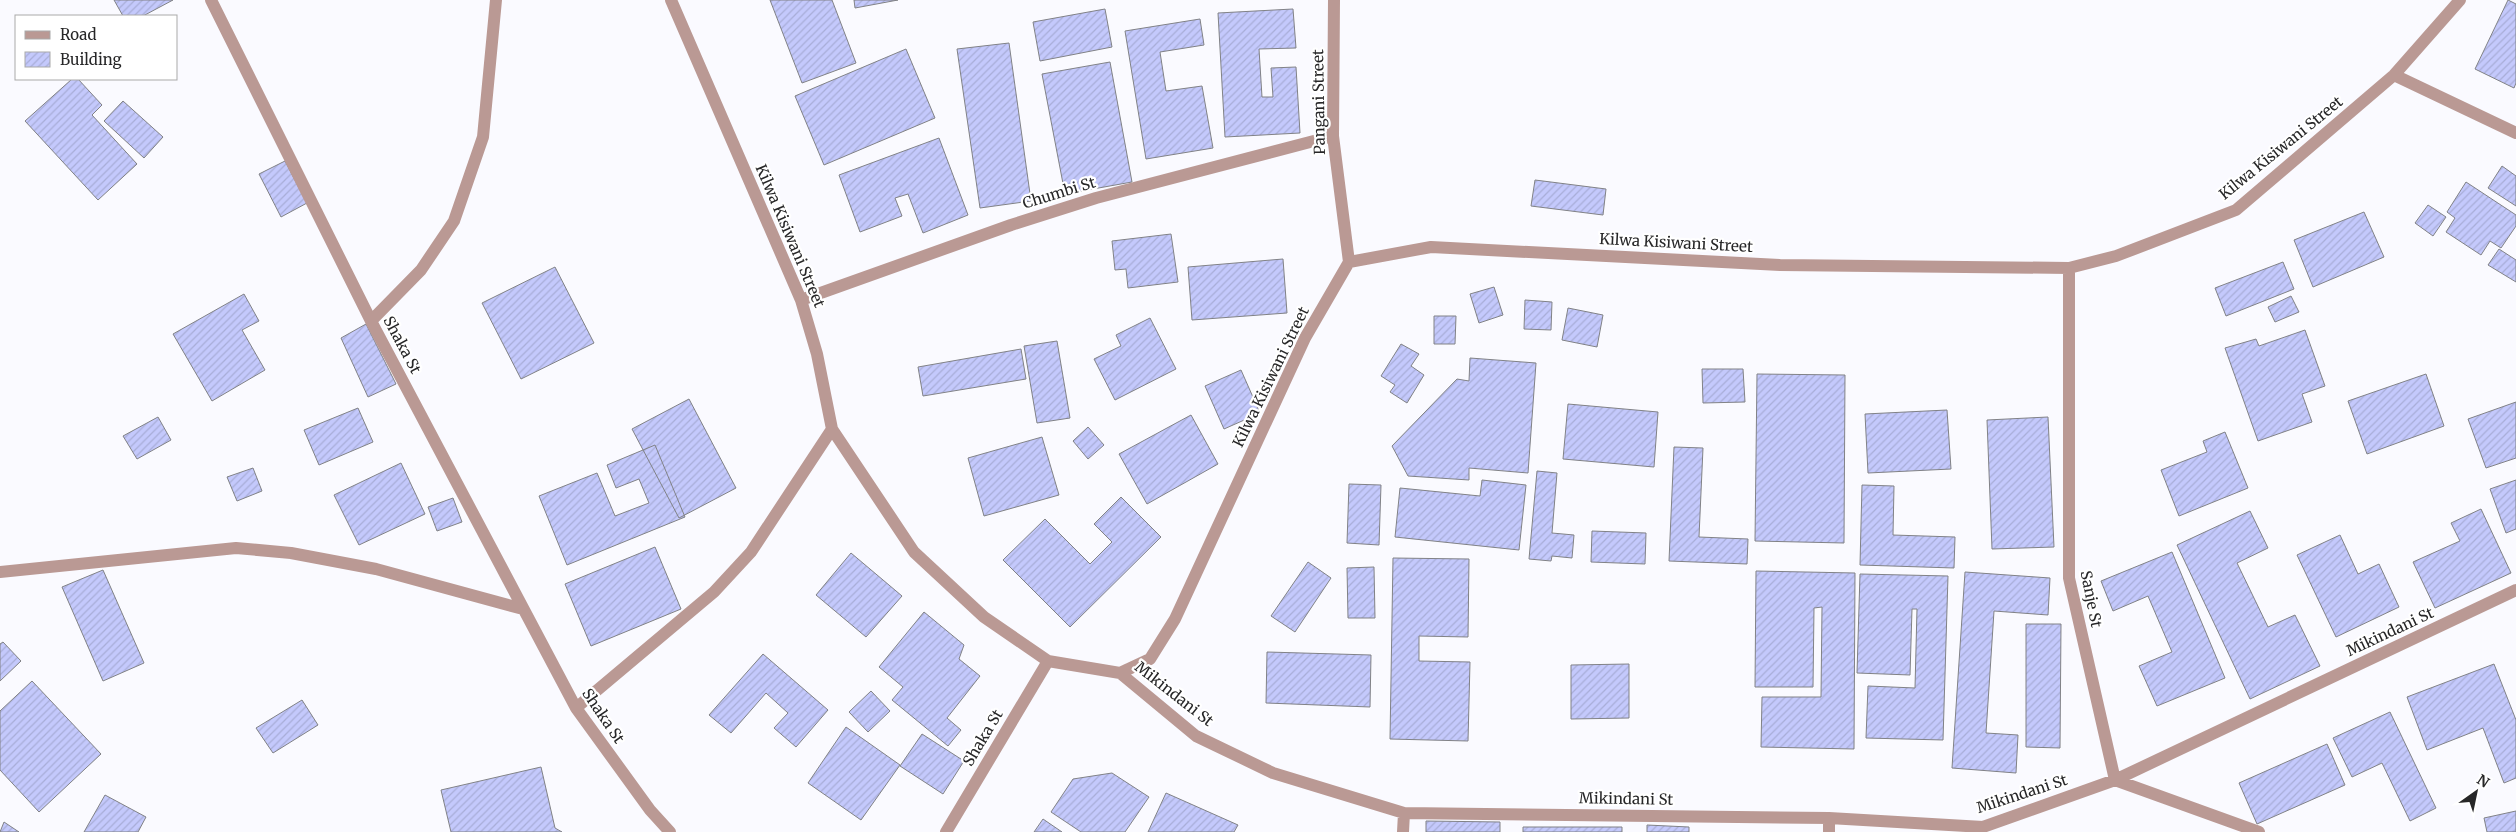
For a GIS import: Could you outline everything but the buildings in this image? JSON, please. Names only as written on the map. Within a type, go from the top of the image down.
[{"type":"street","name":"Shaka St","points":[[211,0],[371,321],[576,708],[650,810],[670,832]]},
{"type":"street","points":[[371,321],[421,270],[454,221],[483,137],[496,0]]},
{"type":"street","name":"Kilwa Kisiwani Street","points":[[671,0],[801,300],[817,354],[832,429],[914,552],[984,617],[1048,661],[1120,673],[1150,659],[1175,619],[1305,338],[1349,262],[1430,247],[1780,265],[2069,268],[2116,256],[2236,210],[2394,75],[2460,0]]},
{"type":"street","name":"Pangani Street","points":[[1334,0],[1333,136],[1349,262]]},
{"type":"street","points":[[2394,75],[2516,133]]},
{"type":"street","name":"Chumbi St","points":[[801,300],[1011,225],[1087,201],[1333,136]]},
{"type":"street","name":"Sanje St","points":[[2069,268],[2069,578],[2115,780]]},
{"type":"street","points":[[576,708],[714,592],[751,552],[832,429]]},
{"type":"street","points":[[0,572],[236,548],[291,553],[376,569],[523,609]]},
{"type":"street","name":"Mikindani St","points":[[1120,673],[1196,736],[1274,773],[1404,813],[1829,818],[1983,827],[2115,780],[2516,590]]},
{"type":"street","name":"Shaka St","points":[[946,832],[1048,661]]},
{"type":"street","points":[[2115,780],[2259,832]]},
{"type":"street","points":[[1403,832],[1404,813]]},
{"type":"street","points":[[1829,818],[1829,832]]}]
